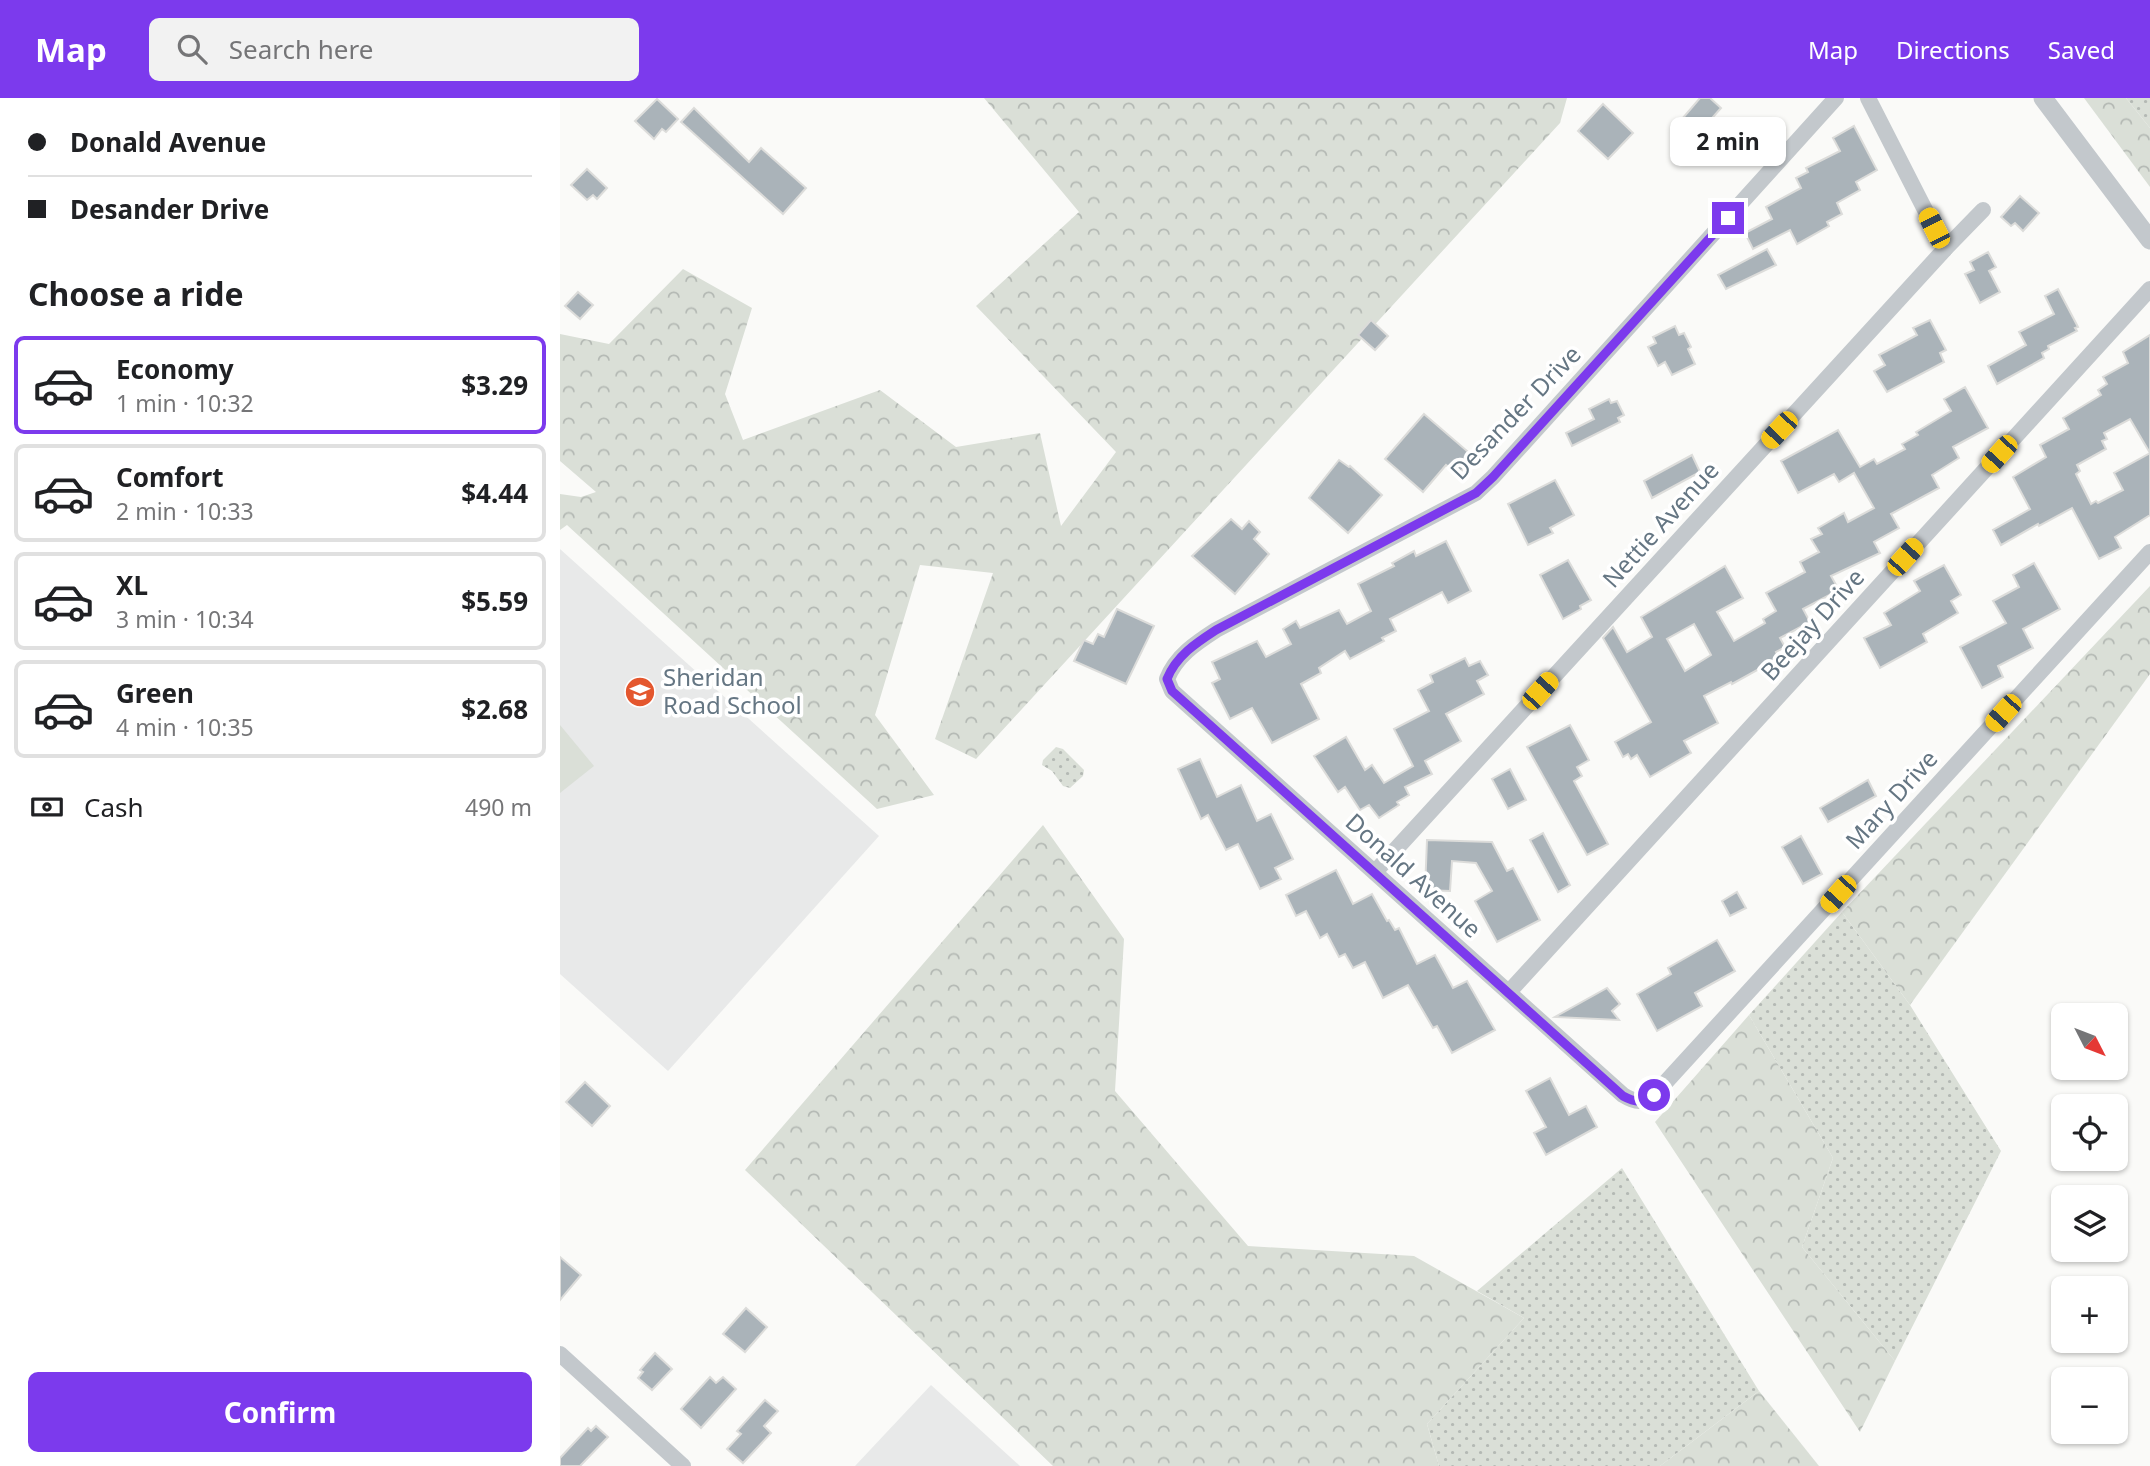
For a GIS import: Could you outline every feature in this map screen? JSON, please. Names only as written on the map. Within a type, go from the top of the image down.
[{"type":"street","name":"Desander Drive","points":[[1167,679],[1172,666],[1193,645],[1216,630],[1476,493],[1836,98]]},
{"type":"street","points":[[1868,98],[1945,249]]},
{"type":"street","points":[[2043,98],[2150,240]]},
{"type":"street","name":"Nettie Avenue","points":[[1375,872],[1983,210]]},
{"type":"street","name":"Beejay Drive","points":[[1509,992],[2150,289]]},
{"type":"street","name":"Mary Drive","points":[[1634,1102],[1644,1102],[1654,1095],[2150,552]]},
{"type":"street","name":"Donald Avenue","points":[[1167,679],[1172,691],[1623,1096],[1634,1102]]},
{"type":"street","points":[[560,1354],[683,1466]]},
{"type":"shaded area","name":"Sheridan Road School","points":[[560,549],[879,836],[668,1071],[560,974]]},
{"type":"shaded area","points":[[931,1385],[1020,1466],[855,1466]]},
{"type":"green space","points":[[984,98],[1567,98],[1560,123],[976,759],[935,739],[993,573],[920,565],[875,715],[934,795],[877,809],[567,525],[560,530],[560,494],[581,497],[596,492],[560,461],[560,334],[609,344],[683,269],[752,308],[725,394],[743,440],[880,390],[956,447],[1040,433],[1061,526],[1116,452],[976,306],[1079,212]]},
{"type":"green space","points":[[2084,98],[2126,98],[2150,128],[2150,187]]},
{"type":"green space","points":[[2126,98],[2150,98],[2150,128]]},
{"type":"green space","points":[[2150,586],[2150,674],[1910,1005],[1842,912]]},
{"type":"green space","points":[[560,725],[594,766],[560,793]]},
{"type":"green space","points":[[1056,747],[1063,749],[1084,770],[1083,776],[1070,788],[1063,786],[1052,771],[1042,765],[1043,760]]},
{"type":"green space","points":[[1043,825],[1124,939],[1115,1091],[1248,1246],[1414,1256],[1524,1318],[1427,1424],[1439,1466],[1053,1466],[745,1170]]},
{"type":"green space","points":[[1842,912],[1910,1005],[2001,1151],[1895,1361],[1802,1247],[1833,1158],[1749,1015]]},
{"type":"green space","points":[[1749,1015],[1833,1158],[1802,1247],[1895,1361],[1860,1432],[1655,1122]]},
{"type":"green space","points":[[1622,1168],[1759,1391],[1660,1466],[1439,1466],[1427,1424],[1524,1318],[1477,1291]]},
{"type":"green space","points":[[1759,1391],[1819,1466],[1660,1466]]},
{"type":"building","points":[[1700,98],[1710,98],[1721,108],[1698,134],[1682,119]]},
{"type":"building","points":[[657,99],[678,119],[666,132],[662,129],[654,139],[635,121]]},
{"type":"building","points":[[1603,104],[1633,133],[1608,159],[1578,131]]},
{"type":"building","points":[[694,108],[749,162],[761,148],[806,188],[783,214],[681,122]]},
{"type":"building","points":[[1854,126],[1877,170],[1856,182],[1860,190],[1837,203],[1842,214],[1827,222],[1829,226],[1797,244],[1790,230],[1753,249],[1745,233],[1772,219],[1766,207],[1801,188],[1796,178],[1808,172],[1806,168],[1840,151],[1833,138]]},
{"type":"building","points":[[587,169],[607,188],[597,199],[593,195],[587,200],[571,185]]},
{"type":"building","points":[[2020,196],[2039,213],[2023,231],[2015,223],[2011,226],[2001,217]]},
{"type":"building","points":[[1767,249],[1776,265],[1726,289],[1718,275]]},
{"type":"building","points":[[1988,252],[1996,267],[1989,271],[2000,292],[1980,303],[1965,274],[1974,270],[1970,262]]},
{"type":"building","points":[[2058,289],[2078,327],[2075,328],[2077,331],[2048,346],[2049,349],[2042,353],[2044,358],[1997,384],[1988,366],[2026,345],[2019,332],[2054,314],[2045,296]]},
{"type":"building","points":[[578,292],[593,305],[580,319],[565,306]]},
{"type":"building","points":[[1371,320],[1388,336],[1375,350],[1358,335]]},
{"type":"building","points":[[1930,320],[1946,350],[1940,353],[1944,362],[1887,392],[1874,371],[1885,365],[1879,355],[1917,335],[1913,328]]},
{"type":"building","points":[[1675,326],[1679,335],[1684,333],[1695,364],[1672,375],[1665,362],[1658,366],[1648,347],[1656,343],[1653,337]]},
{"type":"building","points":[[2150,335],[2150,453],[2150,515],[2115,537],[2121,548],[2099,559],[2072,508],[2001,545],[1993,530],[2030,509],[2013,477],[2046,457],[2040,445],[2069,429],[2063,418],[2101,395],[2098,390],[2107,384],[2103,377],[2128,363],[2123,352]],"holes":[[[2130,419],[2150,453],[2114,473],[2123,490],[2091,504],[2076,474],[2080,471],[2077,465],[2106,449],[2102,441],[2107,439],[2104,433]]]},
{"type":"building","points":[[1965,387],[1988,428],[1953,447],[1959,458],[1932,475],[1939,488],[1891,514],[1899,528],[1874,542],[1880,553],[1831,576],[1839,590],[1803,609],[1810,622],[1780,638],[1785,647],[1776,652],[1779,658],[1704,696],[1718,723],[1684,741],[1691,753],[1650,777],[1637,755],[1631,759],[1628,754],[1623,757],[1615,742],[1651,722],[1603,638],[1613,627],[1627,652],[1652,637],[1641,617],[1725,566],[1743,598],[1717,612],[1734,641],[1765,623],[1763,619],[1776,611],[1766,593],[1805,572],[1800,562],[1819,552],[1811,539],[1822,534],[1818,528],[1844,513],[1848,522],[1874,508],[1854,473],[1839,482],[1834,474],[1798,493],[1781,461],[1838,430],[1860,467],[1874,459],[1877,464],[1905,449],[1902,444],[1918,435],[1916,432],[1951,411],[1944,399]],"holes":[[[1694,624],[1711,655],[1685,671],[1667,639]]]},
{"type":"building","points":[[1609,399],[1611,403],[1617,401],[1624,415],[1618,418],[1620,422],[1572,446],[1566,433],[1594,419],[1589,409]]},
{"type":"building","points":[[1424,414],[1474,457],[1458,475],[1446,465],[1423,492],[1385,459]]},
{"type":"building","points":[[1692,455],[1700,472],[1652,498],[1644,481]]},
{"type":"building","points":[[1339,460],[1350,466],[1382,495],[1348,533],[1309,498]]},
{"type":"building","points":[[1555,480],[1574,515],[1550,528],[1553,533],[1528,545],[1508,504]]},
{"type":"building","points":[[1231,519],[1242,529],[1249,521],[1260,532],[1254,539],[1269,554],[1235,594],[1192,556]]},
{"type":"building","points":[[1446,541],[1471,591],[1448,603],[1442,592],[1390,619],[1396,631],[1382,638],[1384,641],[1350,659],[1345,651],[1319,668],[1321,673],[1301,684],[1319,719],[1272,743],[1252,708],[1230,719],[1212,683],[1220,679],[1212,662],[1257,641],[1266,657],[1291,644],[1283,629],[1296,621],[1300,628],[1339,610],[1347,624],[1371,611],[1358,584],[1394,566],[1392,563],[1414,551],[1416,556]]},
{"type":"building","points":[[1568,560],[1591,600],[1563,619],[1540,575]]},
{"type":"building","points":[[2034,563],[2060,609],[2023,629],[2033,648],[1998,666],[2003,677],[1982,688],[1960,647],[2006,623],[1993,601],[2019,587],[2013,575]]},
{"type":"building","points":[[1944,565],[1961,595],[1951,601],[1958,613],[1923,634],[1927,642],[1880,668],[1864,638],[1891,625],[1884,613],[1920,591],[1914,581]]},
{"type":"building","points":[[1117,609],[1154,626],[1126,684],[1074,661],[1084,640],[1093,644],[1098,634],[1104,637]]},
{"type":"building","points":[[1465,658],[1469,666],[1480,661],[1488,675],[1477,681],[1484,694],[1446,714],[1461,741],[1425,761],[1432,774],[1405,787],[1409,795],[1397,802],[1399,805],[1379,818],[1369,805],[1360,810],[1345,787],[1338,792],[1314,756],[1346,737],[1365,770],[1372,765],[1384,783],[1413,766],[1394,729],[1429,711],[1418,690],[1433,682],[1430,675]]},
{"type":"building","points":[[1570,725],[1589,760],[1577,767],[1582,776],[1574,781],[1608,844],[1587,855],[1527,747]]},
{"type":"building","points":[[1200,759],[1217,797],[1241,785],[1257,821],[1271,814],[1293,859],[1275,868],[1281,879],[1260,889],[1238,844],[1226,850],[1208,815],[1201,819],[1178,769]]},
{"type":"building","points":[[1510,769],[1526,800],[1508,809],[1492,779]]},
{"type":"building","points":[[1868,780],[1876,796],[1828,822],[1820,808]]},
{"type":"building","points":[[1543,833],[1570,885],[1558,892],[1530,840]]},
{"type":"building","points":[[1801,836],[1822,874],[1803,884],[1782,847]]},
{"type":"building","points":[[1427,840],[1492,842],[1507,871],[1513,868],[1540,920],[1497,942],[1475,901],[1492,891],[1476,863],[1452,861],[1450,891],[1425,890]]},
{"type":"building","points":[[1336,870],[1353,904],[1372,894],[1387,921],[1389,920],[1395,930],[1399,928],[1417,964],[1435,955],[1453,988],[1467,981],[1495,1030],[1452,1053],[1437,1026],[1433,1028],[1408,985],[1383,998],[1365,962],[1353,968],[1345,954],[1339,957],[1327,934],[1320,938],[1306,911],[1296,916],[1286,895]]},
{"type":"building","points":[[1737,892],[1746,908],[1730,916],[1722,901]]},
{"type":"building","points":[[1717,940],[1735,971],[1695,993],[1702,1006],[1657,1031],[1637,994],[1671,974],[1668,968]]},
{"type":"building","points":[[1607,988],[1620,1004],[1612,1011],[1619,1020],[1555,1017]]},
{"type":"building","points":[[1550,1078],[1569,1115],[1586,1106],[1597,1127],[1546,1155],[1534,1133],[1546,1127],[1526,1091]]},
{"type":"building","points":[[585,1082],[610,1106],[592,1126],[566,1102]]},
{"type":"building","points":[[560,1257],[581,1275],[560,1300]]},
{"type":"building","points":[[746,1308],[767,1327],[745,1352],[723,1334]]},
{"type":"building","points":[[655,1353],[672,1369],[652,1390],[638,1378],[643,1372],[640,1370]]},
{"type":"building","points":[[710,1377],[716,1383],[723,1377],[736,1389],[701,1428],[681,1409]]},
{"type":"building","points":[[765,1400],[778,1411],[764,1426],[771,1433],[743,1463],[727,1449],[741,1434],[737,1431]]},
{"type":"building","points":[[596,1426],[608,1437],[580,1466],[560,1466],[560,1458],[588,1428],[591,1431]]},
{"type":"place","name":"Sheridan Road School","points":[[640,692]]},
{"type":"route","points":[[1654,1095],[1644,1102],[1634,1102],[1623,1096],[1172,691],[1167,679],[1172,666],[1193,645],[1216,630],[1476,493],[1728,218]]}]
